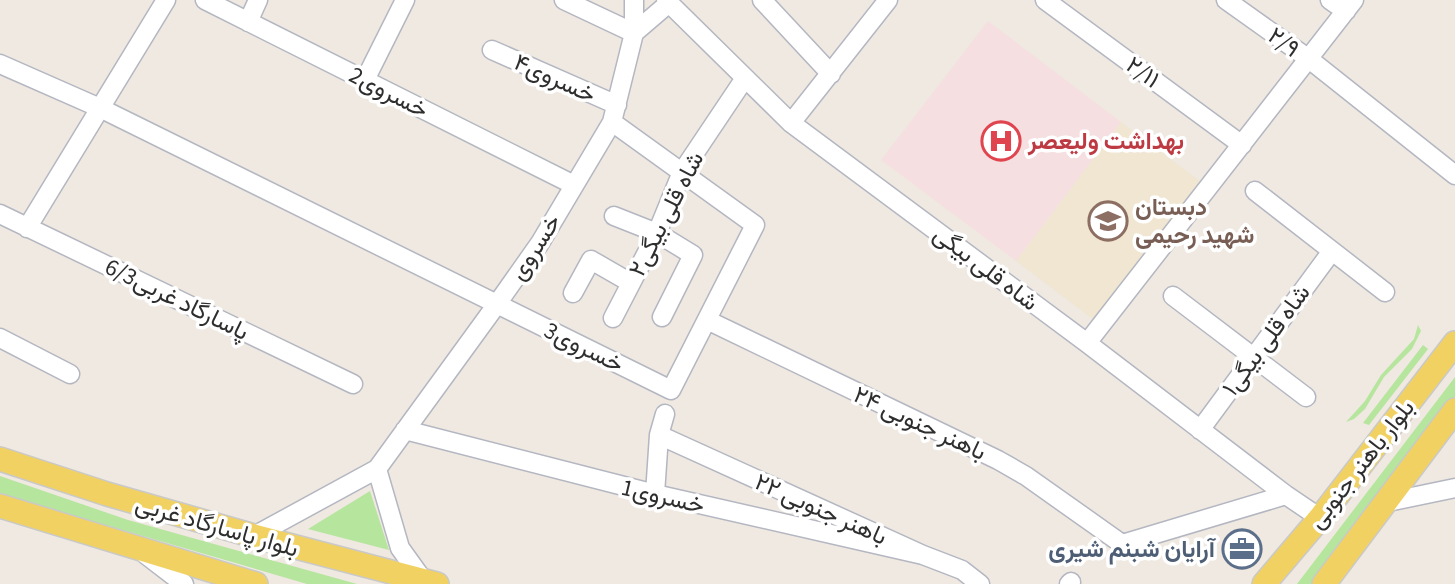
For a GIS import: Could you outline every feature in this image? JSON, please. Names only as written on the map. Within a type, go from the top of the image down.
[{"type":"main road","name":"بلوار باهنر جنوبی","points":[[1264,584],[1320,518],[1455,342]]},
{"type":"main road","name":"بلوار باهنر جنوبی","points":[[1324,584],[1383,503],[1452,423]]},
{"type":"main road","name":"بلوار پاسارگاد غربی","points":[[0,459],[254,537],[430,582]]},
{"type":"main road","name":"بلوار پاسارگاد غربی","points":[[0,506],[256,584]]},
{"type":"street","points":[[27,228],[166,0]]},
{"type":"street","name":"خسروى2","points":[[205,0],[574,185]]},
{"type":"street","points":[[248,22],[258,0]]},
{"type":"street","points":[[366,80],[405,0]]},
{"type":"street","points":[[564,0],[634,33],[668,1]]},
{"type":"street","name":"خسروى","points":[[377,469],[540,243],[615,114],[634,33],[634,0]]},
{"type":"street","points":[[762,0],[831,74]]},
{"type":"street","points":[[791,123],[887,0]]},
{"type":"street","name":"۲/۱۱","points":[[1045,0],[1242,145]]},
{"type":"street","name":"۲/۹","points":[[1226,0],[1309,59],[1455,175]]},
{"type":"street","points":[[1087,343],[1350,6],[1330,0]]},
{"type":"street","name":"شاه قلی بیگی","points":[[668,1],[791,123],[1320,518]]},
{"type":"street","name":"خسروى۴","points":[[492,50],[615,114],[682,172],[755,225],[708,320]]},
{"type":"street","name":"3خسروى","points":[[0,64],[100,108],[671,390],[708,320]]},
{"type":"street","name":"شاه قلی بیگی۲","points":[[613,318],[657,233],[682,172],[745,78]]},
{"type":"street","points":[[1255,191],[1385,292]]},
{"type":"street","name":"پاسارگاد غربی6/3","points":[[0,214],[353,384]]},
{"type":"street","points":[[614,216],[657,233],[693,256],[662,317]]},
{"type":"street","name":"شاه قلی بیگی۱","points":[[1200,430],[1332,251]]},
{"type":"street","points":[[573,293],[591,260],[631,283]]},
{"type":"street","points":[[1173,296],[1306,397]]},
{"type":"street","name":"۲۴ باهنر جنوبی","points":[[708,320],[998,460],[1026,476],[1122,544],[1286,495]]},
{"type":"street","points":[[0,338],[70,374]]},
{"type":"street","points":[[655,494],[659,435],[665,414]]},
{"type":"street","name":"خسروى1","points":[[405,430],[655,494],[923,555]]},
{"type":"street","name":"۲۲ باهنر جنوبی","points":[[659,435],[923,555],[962,570],[980,584]]},
{"type":"street","points":[[254,537],[377,469],[400,548],[430,582]]},
{"type":"street","points":[[1383,503],[1455,488]]},
{"type":"street","points":[[139,549],[184,584]]},
{"type":"shaded area","name":"بهداشت ولیعصر","points":[[988,21],[1121,122],[1016,261],[881,160]]},
{"type":"shaded area","name":"دبستان شهید رحیمی","points":[[1121,122],[1200,181],[1094,320],[1016,261]]},
{"type":"green space","points":[[1418,325],[1421,331],[1412,349],[1384,377],[1365,409],[1346,422],[1365,401],[1381,375],[1414,339]]},
{"type":"green space","points":[[1423,345],[1428,349],[1369,425],[1363,423]]},
{"type":"green space","points":[[1455,377],[1455,400],[1315,584],[1297,584]]},
{"type":"green space","points":[[0,476],[128,520],[357,584],[307,584],[33,504],[0,493]]},
{"type":"green space","points":[[370,491],[389,550],[308,529]]},
{"type":"place","name":"بهداشت ولیعصر","points":[[1001,141]]},
{"type":"place","name":"دبستان شهید رحیمی","points":[[1108,221]]},
{"type":"place","name":"آرایان شبنم شیری","points":[[1242,549]]}]
